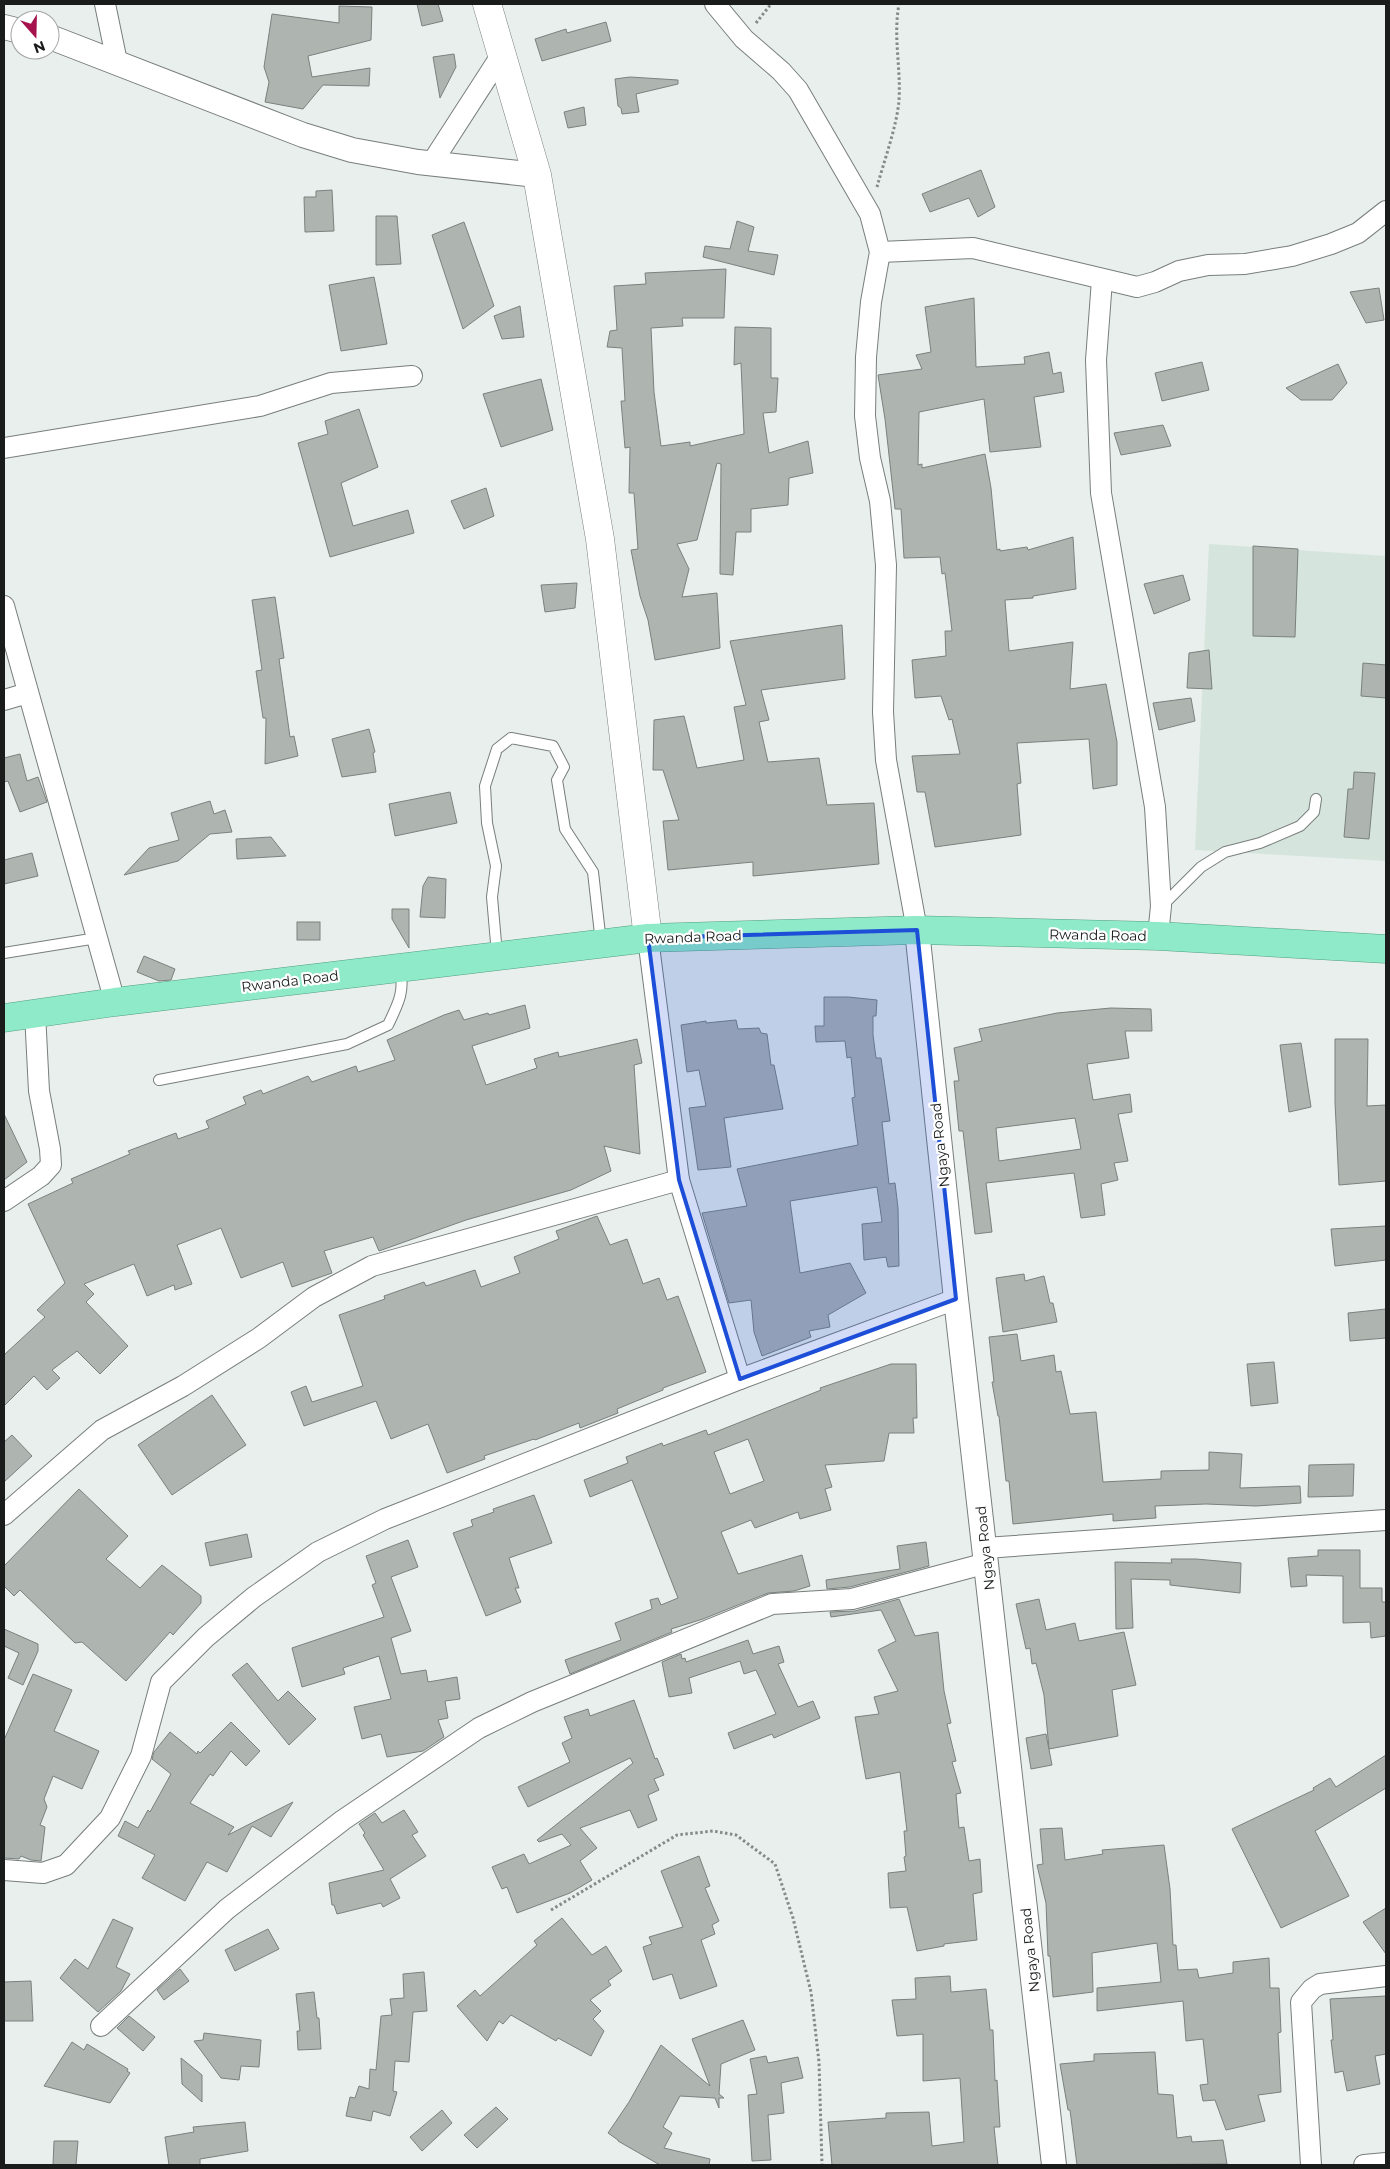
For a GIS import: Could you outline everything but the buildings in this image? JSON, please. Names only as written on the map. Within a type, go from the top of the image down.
[{"type":"highway","name":"Rwanda Road","points":[[4,1018],[115,1002],[648,938],[917,930],[1158,936],[1386,949]]},
{"type":"main road","points":[[487,4],[537,176],[600,539],[648,938]]},
{"type":"street","points":[[105,4],[117,62]]},
{"type":"street","points":[[715,4],[744,39],[781,71],[798,90],[870,214],[880,252],[871,302],[866,357],[865,416],[870,458],[880,501],[886,565],[883,712],[886,760],[917,930]]},
{"type":"street","points":[[60,41],[303,135],[352,150],[431,164],[537,176]]},
{"type":"street","points":[[431,164],[502,54]]},
{"type":"street","points":[[880,252],[972,248],[1137,287],[1155,282],[1179,271],[1208,266],[1245,264],[1292,256],[1331,244],[1358,233],[1386,211]]},
{"type":"street","points":[[1102,280],[1096,360],[1101,493],[1155,807],[1161,906],[1158,936]]},
{"type":"street","points":[[4,448],[260,406],[330,382],[412,376]]},
{"type":"street","points":[[4,606],[115,1002]]},
{"type":"street","points":[[4,700],[28,693]]},
{"type":"street","name":"Ngaya Road","points":[[917,930],[956,1299],[1054,2165]]},
{"type":"street","points":[[648,938],[678,1180],[740,1379]]},
{"type":"street","points":[[4,1201],[41,1176],[51,1165],[50,1149],[39,1091],[35,1013]]},
{"type":"street","points":[[4,1515],[102,1430],[183,1386],[259,1338],[314,1297],[372,1266],[678,1180]]},
{"type":"street","points":[[4,1870],[43,1873],[66,1865],[110,1818],[141,1756],[161,1682],[206,1637],[254,1596],[318,1552],[385,1519],[740,1379],[956,1299]]},
{"type":"street","points":[[101,2026],[227,1909],[343,1820],[479,1728],[532,1702],[772,1604],[852,1599],[986,1555],[1386,1520]]},
{"type":"street","points":[[1310,2165],[1301,2002],[1312,1989],[1320,1984],[1386,1976]]},
{"type":"street","points":[[1364,2165],[1386,2163]]},
{"type":"lane","points":[[498,955],[492,897],[496,866],[487,824],[485,786],[497,749],[512,738],[553,746],[564,767],[557,780],[565,829],[593,872],[601,943]]},
{"type":"lane","points":[[1161,906],[1201,867],[1225,852],[1260,843],[1300,826],[1314,812],[1316,799]]},
{"type":"lane","points":[[4,953],[97,938]]},
{"type":"lane","points":[[159,1080],[348,1044],[388,1025],[402,993],[403,984],[400,967]]},
{"type":"path","points":[[870,214],[899,102],[895,44],[899,4]]},
{"type":"path","points":[[551,1910],[677,1835],[713,1831],[736,1835],[775,1864],[793,1918],[811,1992],[819,2062],[822,2165]]},
{"type":"highlighted area","points":[[917,930],[956,1299],[740,1379],[679,1180],[648,938]]},
{"type":"shaded area","points":[[1209,544],[1386,556],[1386,861],[1195,850]]}]
